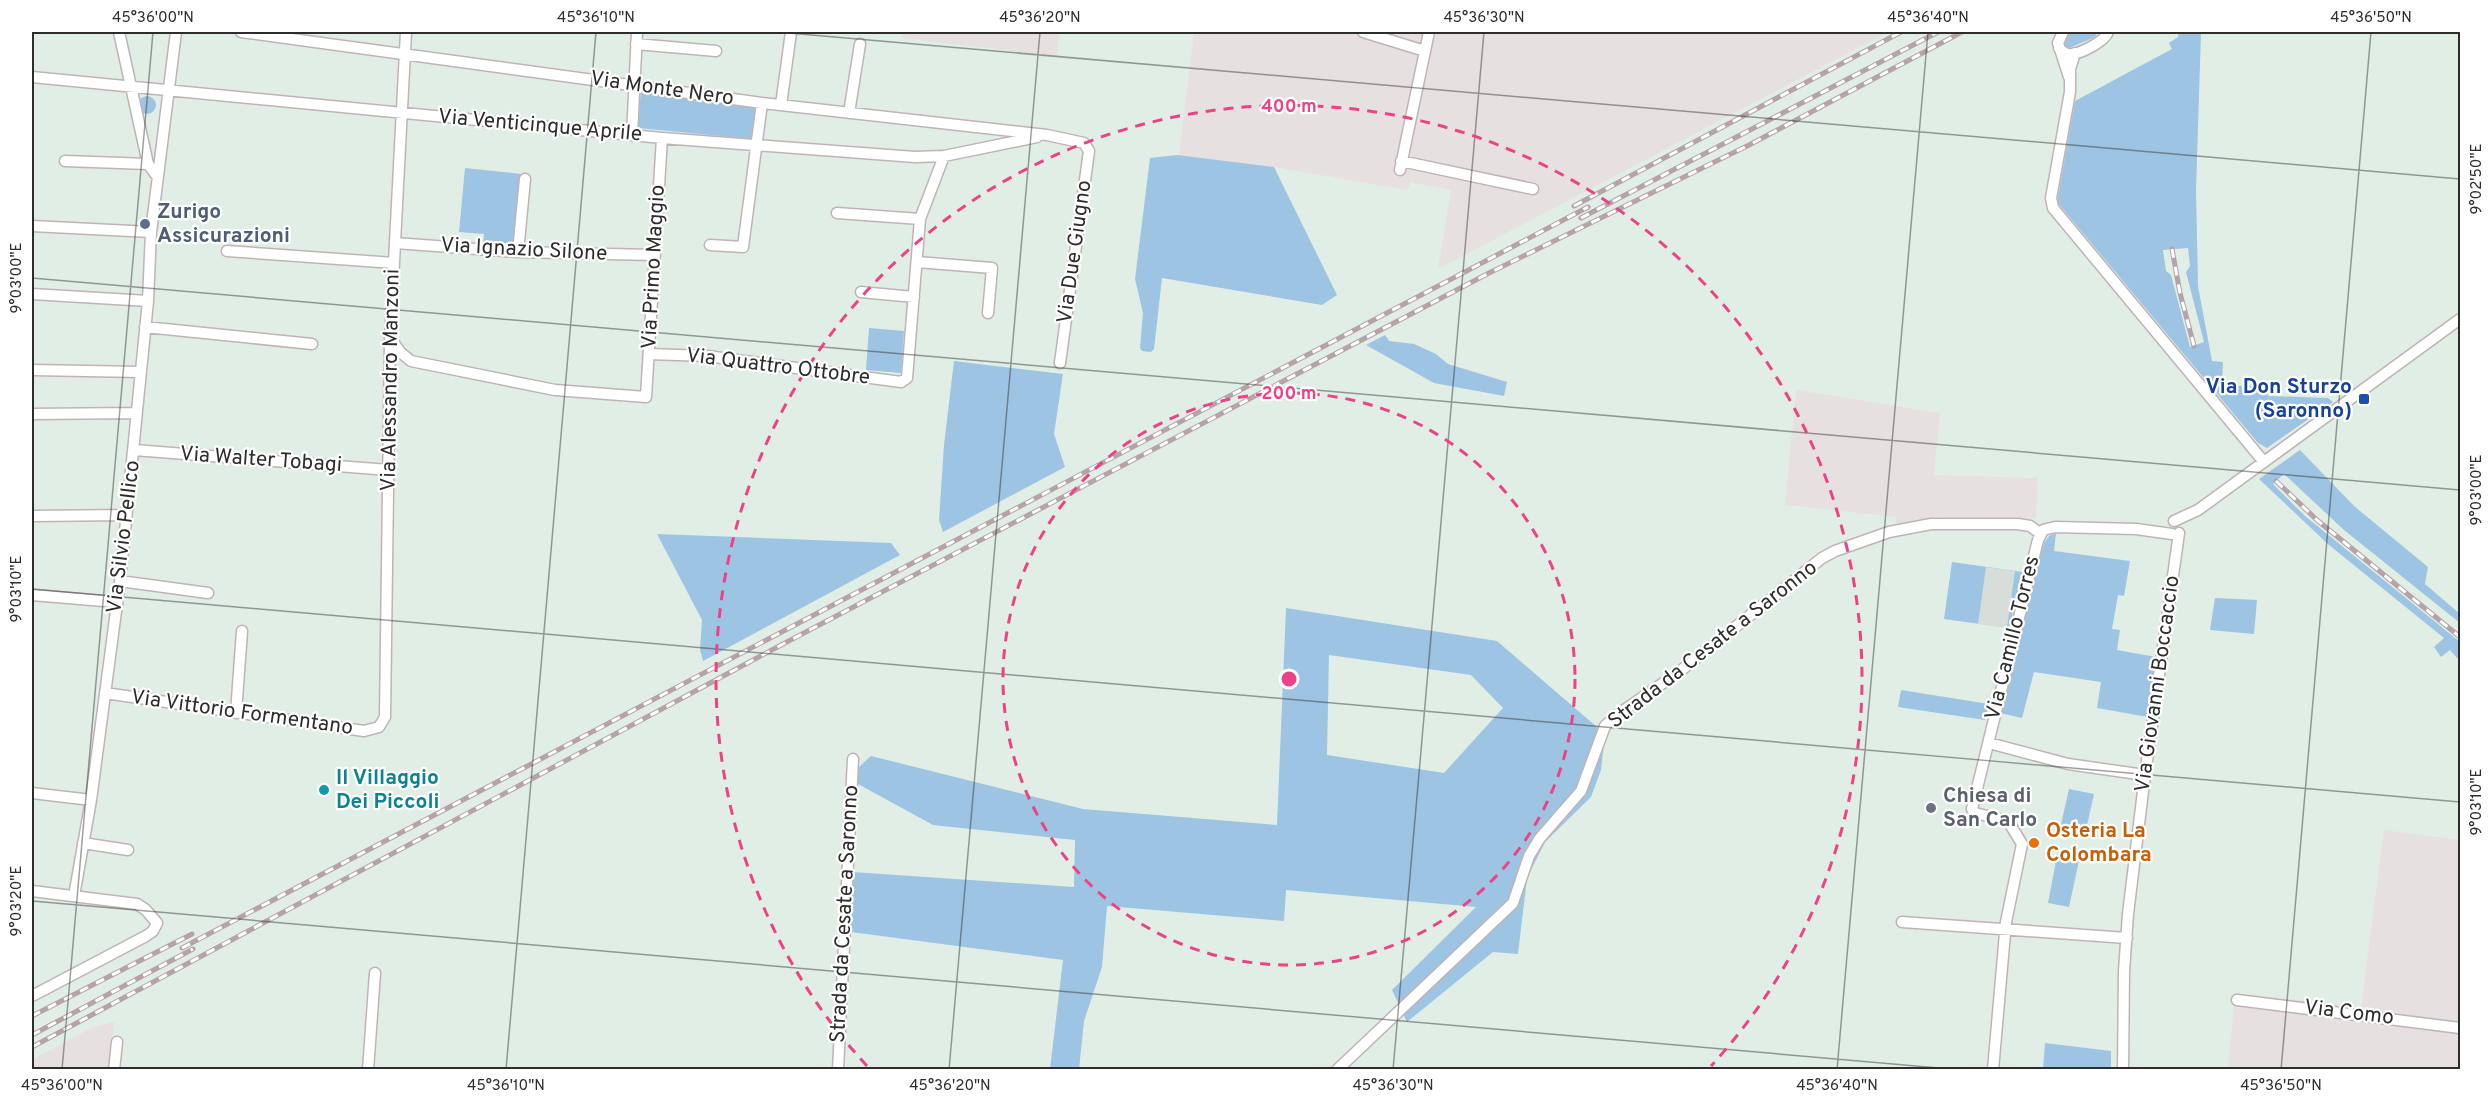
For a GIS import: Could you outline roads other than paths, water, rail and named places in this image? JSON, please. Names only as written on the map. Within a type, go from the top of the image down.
[{"type":"street","points":[[119,32],[148,164],[157,176]]},
{"type":"street","name":"Via Silvio Pellico","points":[[74,896],[91,800],[120,581],[148,301],[157,176],[176,32]]},
{"type":"street","name":"Via Monte Nero","points":[[241,32],[634,86],[1047,135],[1084,142]]},
{"type":"street","name":"Via Alessandro Manzoni","points":[[379,727],[385,717],[386,709],[390,339],[406,32]]},
{"type":"street","points":[[632,135],[637,32]]},
{"type":"street","points":[[781,105],[791,32]]},
{"type":"street","points":[[1363,32],[1425,51]]},
{"type":"street","points":[[1429,32],[1400,166],[1533,189]]},
{"type":"street","points":[[2063,32],[2059,37],[2059,48],[2070,78]]},
{"type":"street","points":[[2059,48],[2065,53],[2075,54],[2110,33]]},
{"type":"street","points":[[636,44],[716,51]]},
{"type":"street","points":[[849,113],[860,44]]},
{"type":"street","points":[[2075,54],[2051,198],[2053,208],[2264,462]]},
{"type":"street","name":"Via Venticinque Aprile","points":[[32,77],[662,138],[915,157],[944,156],[1047,135]]},
{"type":"street","points":[[710,245],[743,246],[762,102]]},
{"type":"street","name":"Via Primo Maggio","points":[[390,339],[411,361],[555,390],[646,397],[662,138]]},
{"type":"street","name":"Via Due Giugno","points":[[1060,363],[1089,151],[1084,142]]},
{"type":"street","points":[[861,292],[914,297],[920,219],[944,156]]},
{"type":"street","points":[[65,161],[148,164]]},
{"type":"street","points":[[518,252],[525,179]]},
{"type":"street","points":[[837,213],[920,219]]},
{"type":"street","points":[[32,226],[152,232]]},
{"type":"street","name":"Via Ignazio Silone","points":[[395,243],[518,252],[653,255]]},
{"type":"street","points":[[227,251],[394,263]]},
{"type":"street","points":[[917,262],[992,268],[988,312]]},
{"type":"street","points":[[32,294],[148,301]]},
{"type":"street","name":"Via Quattro Ottobre","points":[[649,354],[707,356],[901,382],[907,378],[914,297]]},
{"type":"street","points":[[2041,534],[2048,528],[2055,527],[2175,529],[2460,319]]},
{"type":"street","points":[[145,327],[312,344]]},
{"type":"street","points":[[32,370],[141,372]]},
{"type":"street","points":[[32,414],[136,413]]},
{"type":"street","name":"Via Walter Tobagi","points":[[134,450],[389,470]]},
{"type":"street","points":[[32,516],[125,515]]},
{"type":"street","name":"Strada da Cesate a Saronno","points":[[1337,1070],[1513,903],[1529,856],[1540,838],[1581,791],[1603,731],[1610,721],[1679,672],[1822,558],[1851,544],[1889,532],[1931,524],[2018,524],[2030,526],[2041,534]]},
{"type":"street","name":"Via Giovanni Boccaccio","points":[[2123,1070],[2124,971],[2127,938],[2145,775],[2177,549],[2175,529]]},
{"type":"street","name":"Via Camillo Torres","points":[[2007,931],[2006,922],[2022,844],[2008,821],[1975,813],[1972,809],[2041,534]]},
{"type":"street","points":[[120,581],[208,593]]},
{"type":"street","points":[[32,595],[116,602]]},
{"type":"street","points":[[236,713],[242,631]]},
{"type":"street","name":"Via Vittorio Formentano","points":[[105,693],[364,731],[379,727]]},
{"type":"street","points":[[1989,743],[2078,766],[2145,775]]},
{"type":"street","name":"Strada da Cesate a Saronno","points":[[838,1070],[853,759]]},
{"type":"street","points":[[32,793],[91,800]]},
{"type":"street","points":[[83,843],[128,850]]},
{"type":"street","points":[[32,891],[137,904],[146,910],[157,923],[153,931],[146,936],[32,996]]},
{"type":"street","points":[[1902,922],[2127,938]]},
{"type":"street","points":[[1993,1070],[1998,1001],[2007,931]]},
{"type":"street","points":[[368,1070],[375,973]]},
{"type":"street","name":"Via Como","points":[[2237,1000],[2460,1028]]},
{"type":"street","points":[[114,1070],[117,1042]]},
{"type":"railway","points":[[1574,206],[1901,32]]},
{"type":"railway","points":[[1581,218],[1938,32]]},
{"type":"railway","points":[[32,1047],[783,644],[1489,273],[1749,145],[1962,32]]},
{"type":"railway","points":[[182,948],[1588,207]]},
{"type":"railway","points":[[2172,249],[2180,293],[2194,346]]},
{"type":"railway","points":[[2276,481],[2317,520],[2460,637]]},
{"type":"railway","points":[[32,1016],[192,934]]},
{"type":"railway","points":[[32,1035],[193,949]]},
{"type":"place","name":"Zurigo Assicurazioni","points":[[145,224]]},
{"type":"place","name":"Via Don Sturzo (Saronno)","points":[[2364,399]]},
{"type":"place","name":"Il Villaggio Dei Piccoli","points":[[324,790]]},
{"type":"place","name":"Chiesa di San Carlo","points":[[1931,808]]},
{"type":"place","name":"Osteria La Colombara","points":[[2034,843]]}]
